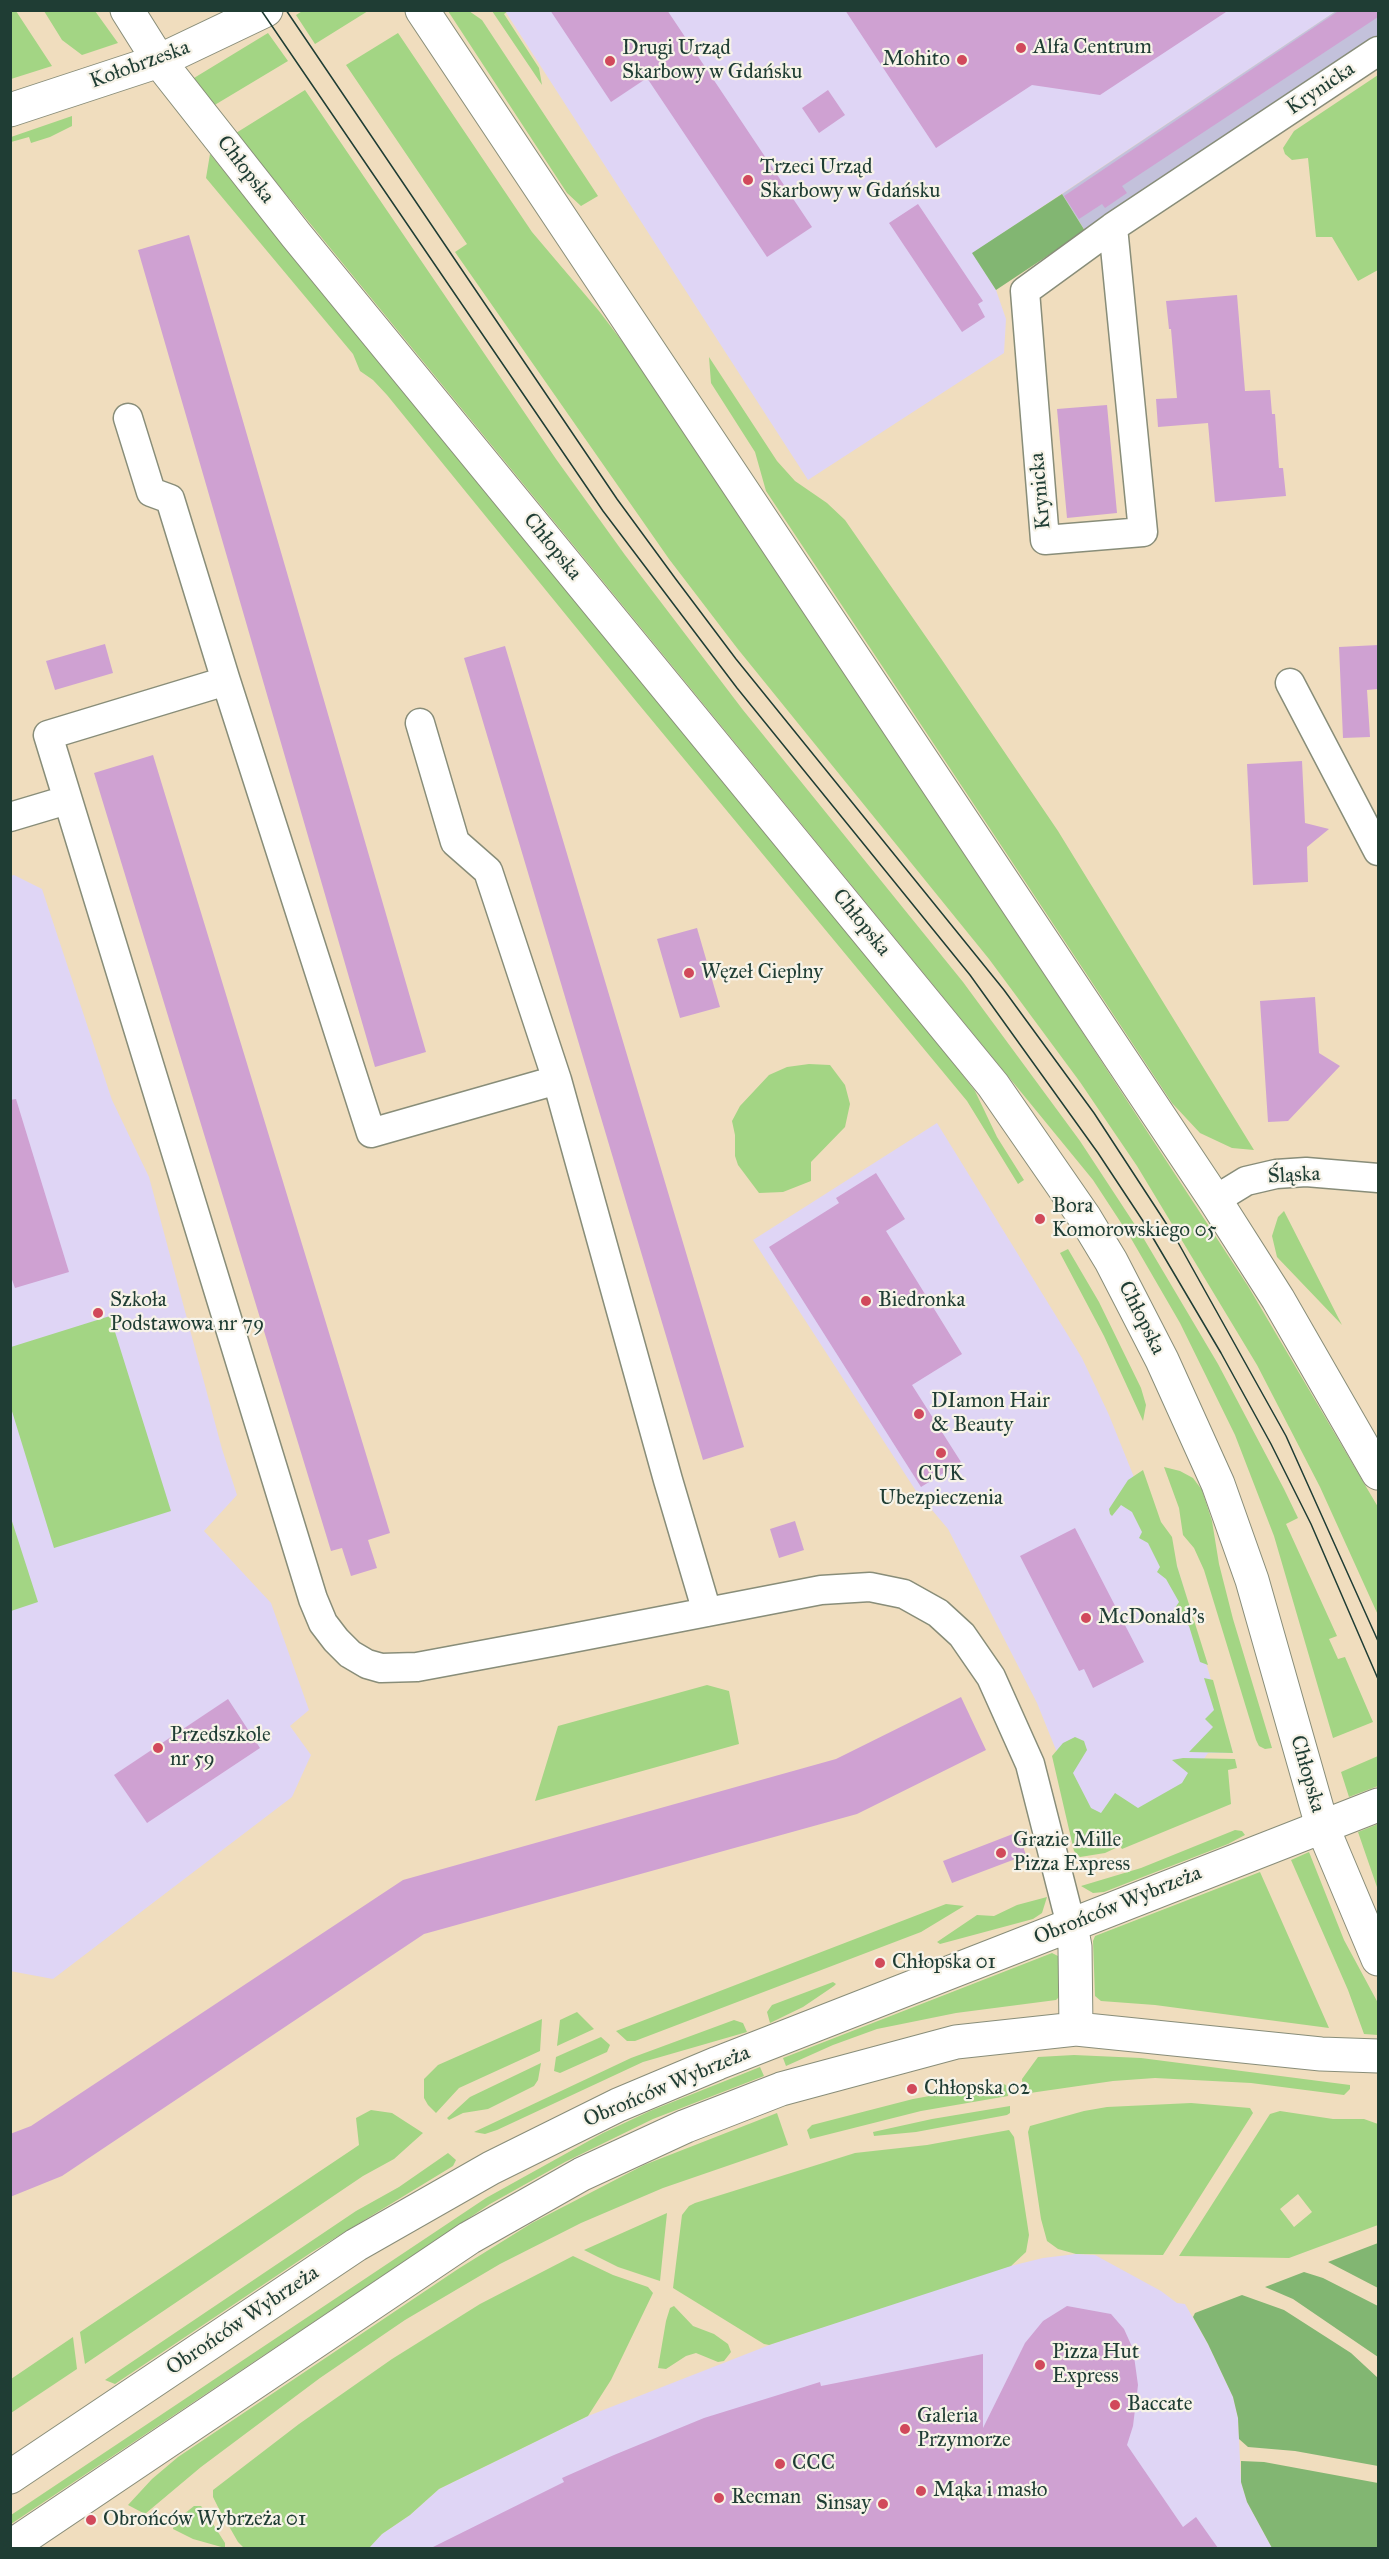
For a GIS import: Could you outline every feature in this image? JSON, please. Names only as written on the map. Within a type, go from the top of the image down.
[{"type":"main road","name":"Chłopska","points":[[127,10],[159,61],[296,235],[993,1085],[1085,1218],[1112,1261],[1162,1360],[1218,1484],[1255,1591],[1322,1826],[1378,1953]]},
{"type":"main road","name":"Kołobrzeska","points":[[10,110],[159,61],[266,10]]},
{"type":"main road","points":[[422,10],[1215,1200],[1294,1327],[1378,1473]]},
{"type":"main road","name":"Obrońców Wybrzeża","points":[[10,2477],[356,2245],[491,2168],[618,2105],[718,2063],[1378,1805]]},
{"type":"main road","points":[[1071,1925],[1075,1947],[1076,2029]]},
{"type":"main road","name":"Obrońców Wybrzeża","points":[[10,2547],[469,2238],[582,2174],[686,2126],[781,2090],[956,2042],[1076,2029],[1321,2054],[1378,2056]]},
{"type":"street","name":"Krynicka","points":[[1113,227],[1143,532],[1045,540],[1025,291],[1113,227],[1378,51]]},
{"type":"street","points":[[128,418],[151,492],[170,499],[371,1133],[557,1080]]},
{"type":"street","points":[[226,681],[48,735],[322,1623],[350,1654],[367,1664],[381,1668],[417,1667],[821,1590],[870,1587],[904,1594],[938,1613],[962,1635],[991,1677],[1023,1743],[1044,1812],[1071,1925]]},
{"type":"street","points":[[1290,683],[1378,851]]},
{"type":"street","points":[[420,723],[454,842],[488,871],[557,1080],[707,1612]]},
{"type":"street","points":[[10,817],[67,800]]},
{"type":"street","name":"Śląska","points":[[1215,1200],[1246,1181],[1276,1174],[1306,1172],[1378,1178]]},
{"type":"shaded area","points":[[505,11],[1336,11],[973,253],[996,290],[1006,319],[1004,353],[808,480]]},
{"type":"shaded area","points":[[1336,11],[1378,11],[1378,35],[1127,202],[1087,234],[1062,194]]},
{"type":"shaded area","points":[[14,875],[42,889],[112,1100],[149,1177],[222,1449],[237,1495],[204,1531],[271,1603],[309,1710],[290,1726],[311,1755],[292,1797],[53,1979],[10,1971],[10,876]]},
{"type":"shaded area","points":[[937,1123],[1082,1358],[1109,1415],[1142,1497],[1177,1566],[1233,1753],[1208,1753],[1184,1788],[1112,1829],[1087,1812],[1056,1750],[1037,1703],[948,1529],[916,1491],[753,1240]]},
{"type":"shaded area","name":"Galeria Przymorze","points":[[1076,2254],[1095,2255],[1161,2291],[1177,2303],[1185,2304],[1208,2344],[1233,2397],[1238,2418],[1241,2482],[1247,2502],[1272,2548],[369,2548],[382,2534],[410,2515],[439,2489],[588,2416],[772,2344],[994,2270],[1043,2258]]},
{"type":"green space","points":[[304,10],[368,11],[315,44],[296,15]]},
{"type":"green space","points":[[10,11],[16,11],[52,66],[11,79]]},
{"type":"green space","points":[[44,11],[95,11],[118,43],[82,55],[62,40]]},
{"type":"green space","points":[[448,11],[469,11],[482,20],[598,196],[581,206],[567,193]]},
{"type":"green space","points":[[492,11],[508,11],[504,14],[539,68],[542,85]]},
{"type":"green space","points":[[268,33],[288,61],[213,106],[194,78]]},
{"type":"green space","points":[[398,33],[532,232],[599,311],[631,353],[1062,1001],[1248,1286],[1378,1507],[1378,1615],[1320,1487],[1257,1365],[1137,1166],[1080,1082],[989,959],[737,648],[669,559],[455,252],[467,244],[346,65]]},
{"type":"green space","points":[[1378,75],[1378,270],[1358,281],[1332,237],[1316,237],[1308,158],[1292,160],[1285,154],[1283,148],[1294,131]]},
{"type":"green space","points":[[305,90],[556,459],[625,555],[743,710],[963,982],[1080,1141],[1141,1234],[1218,1364],[1298,1518],[1286,1524],[1337,1636],[1329,1639],[1338,1659],[1345,1657],[1373,1722],[1333,1738],[1274,1536],[1235,1435],[1180,1323],[1129,1235],[1093,1180],[236,133]]},
{"type":"green space","points":[[72,116],[72,126],[50,137],[31,143],[29,137],[11,142],[11,137]]},
{"type":"green space","points":[[210,154],[937,1042],[975,1091],[997,1137],[1024,1180],[1018,1184],[967,1101],[636,701],[387,395],[373,380],[360,371],[353,354],[206,178]]},
{"type":"green space","points":[[1062,194],[1085,231],[996,290],[972,253]]},
{"type":"green space","points":[[709,357],[777,461],[795,481],[827,503],[845,520],[942,660],[1058,831],[1254,1150],[1232,1148],[1200,1133],[1172,1103],[766,491],[755,452],[711,383]]},
{"type":"green space","points":[[809,1064],[830,1065],[845,1085],[850,1104],[845,1127],[811,1162],[811,1181],[783,1192],[759,1193],[738,1165],[732,1121],[740,1106],[769,1075],[787,1067]]},
{"type":"green space","points":[[1284,1211],[1342,1325],[1277,1257],[1272,1236],[1278,1217]]},
{"type":"green space","points":[[1068,1249],[1099,1302],[1141,1388],[1146,1405],[1143,1421],[1104,1336],[1060,1253]]},
{"type":"green space","points":[[110,1316],[171,1511],[54,1548],[11,1408],[11,1347]]},
{"type":"green space","points":[[1164,1467],[1180,1471],[1193,1478],[1202,1490],[1212,1521],[1219,1564],[1233,1619],[1272,1748],[1265,1749],[1259,1746],[1256,1740],[1204,1570],[1194,1548],[1183,1535],[1179,1508]]},
{"type":"green space","points":[[1143,1470],[1161,1522],[1172,1537],[1177,1566],[1208,1665],[1200,1662],[1189,1626],[1173,1611],[1179,1602],[1166,1579],[1157,1572],[1160,1567],[1148,1543],[1139,1538],[1142,1532],[1132,1512],[1121,1505],[1112,1516],[1110,1514],[1109,1509],[1128,1480]]},
{"type":"green space","points":[[10,1515],[38,1602],[11,1611],[10,1610]]},
{"type":"green space","points":[[1204,1678],[1213,1680],[1233,1753],[1189,1752],[1213,1727],[1205,1719],[1214,1710]]},
{"type":"green space","points":[[707,1685],[729,1691],[739,1744],[535,1801],[558,1726]]},
{"type":"green space","points":[[1075,1737],[1084,1741],[1087,1750],[1073,1773],[1091,1808],[1101,1813],[1115,1793],[1138,1808],[1182,1783],[1188,1773],[1172,1760],[1183,1758],[1235,1759],[1237,1768],[1228,1770],[1231,1804],[1122,1849],[1120,1846],[1105,1853],[1080,1857],[1074,1851],[1052,1756],[1063,1743]]},
{"type":"green space","points":[[1378,1756],[1378,1786],[1349,1797],[1341,1772]]},
{"type":"green space","points":[[1378,1824],[1378,1890],[1358,1832]]},
{"type":"green space","points":[[1235,1830],[1242,1831],[1245,1835],[1228,1844],[1104,1892],[1093,1893],[1081,1886],[1141,1868]]},
{"type":"green space","points":[[1309,1852],[1344,1940],[1378,2003],[1378,2035],[1364,2034],[1348,1990],[1291,1860]]},
{"type":"green space","points":[[1260,1872],[1329,2028],[1155,2005],[1101,2001],[1095,1996],[1093,1941],[1095,1936]]},
{"type":"green space","points":[[1047,1897],[1042,1913],[1033,1919],[940,1944],[937,1942],[977,1915],[994,1916],[1017,1905]]},
{"type":"green space","points":[[946,1904],[964,1906],[921,1932],[635,2041],[627,2041],[616,2031]]},
{"type":"green space","points":[[1052,1953],[1058,1956],[1059,1960],[1059,1997],[1056,2000],[956,2013],[877,2029],[786,2066],[783,2058]]},
{"type":"green space","points":[[833,1982],[836,1984],[834,1986],[803,2007],[770,2023],[767,2012],[772,2005]]},
{"type":"green space","points":[[577,2012],[594,2029],[557,2046],[560,2020]]},
{"type":"green space","points":[[542,2019],[540,2051],[459,2088],[436,2113],[428,2105],[424,2098],[424,2079],[438,2065]]},
{"type":"green space","points":[[734,2020],[743,2023],[747,2032],[643,2062],[497,2130],[485,2134],[474,2132],[631,2058]]},
{"type":"green space","points":[[601,2037],[610,2045],[607,2052],[560,2073],[554,2071],[556,2057]]},
{"type":"green space","points":[[1074,2055],[1141,2058],[1350,2085],[1350,2089],[1344,2095],[1251,2083],[1155,2078],[1113,2081],[1023,2094],[1022,2079],[1038,2057]]},
{"type":"green space","points":[[541,2063],[538,2080],[534,2086],[488,2109],[463,2113],[449,2120],[447,2118],[470,2097]]},
{"type":"green space","points":[[760,2067],[764,2076],[653,2119],[565,2162],[490,2204],[11,2524],[11,2515],[486,2198],[603,2133],[650,2111]]},
{"type":"green space","points":[[1001,2083],[1006,2085],[1008,2096],[921,2111],[810,2139],[807,2130],[812,2125],[913,2099]]},
{"type":"green space","points":[[1191,2103],[1250,2108],[1253,2113],[1163,2255],[1076,2254],[1058,2249],[1047,2241],[1041,2219],[1028,2132],[1030,2126],[1107,2107]]},
{"type":"green space","points":[[1010,2106],[1010,2113],[1007,2115],[916,2132],[874,2136],[873,2132],[932,2119]]},
{"type":"green space","points":[[371,2110],[392,2113],[423,2133],[394,2159],[363,2176],[85,2364],[80,2332],[359,2145],[356,2118]]},
{"type":"green space","points":[[1280,2111],[1333,2119],[1364,2119],[1378,2124],[1378,2225],[1289,2258],[1179,2256],[1270,2114]],"holes":[[[1298,2194],[1312,2212],[1294,2227],[1280,2209]]]},
{"type":"green space","points":[[777,2113],[788,2145],[663,2188],[581,2223],[500,2264],[405,2320],[320,2378],[201,2467],[145,2514],[128,2505],[152,2479],[178,2457],[458,2269],[532,2223],[644,2165]]},
{"type":"green space","points":[[1009,2130],[1014,2137],[1029,2235],[1026,2252],[1011,2266],[769,2345],[673,2288],[682,2215],[689,2206],[695,2203],[855,2153],[927,2145]]},
{"type":"green space","points":[[448,2153],[456,2160],[453,2166],[312,2252],[115,2384],[105,2380],[356,2211],[399,2187]]},
{"type":"green space","points":[[667,2213],[660,2281],[618,2267],[584,2250]]},
{"type":"green space","points":[[1378,2243],[1378,2288],[1328,2262]]},
{"type":"green space","points":[[573,2256],[613,2275],[648,2287],[653,2293],[611,2380],[588,2416],[439,2489],[410,2515],[382,2534],[369,2548],[244,2548],[238,2542],[213,2497],[213,2490],[299,2424],[392,2359],[480,2304]]},
{"type":"green space","points":[[1304,2272],[1323,2278],[1378,2306],[1378,2357],[1293,2299],[1265,2287]]},
{"type":"green space","points":[[1242,2295],[1284,2310],[1351,2353],[1378,2378],[1378,2466],[1295,2451],[1248,2447],[1239,2439],[1238,2418],[1233,2397],[1193,2317],[1195,2313]]},
{"type":"green space","points":[[674,2306],[693,2326],[714,2334],[728,2344],[731,2352],[724,2361],[718,2362],[696,2353],[686,2356],[666,2369],[658,2368],[666,2321],[670,2308]]},
{"type":"green space","points":[[73,2337],[77,2369],[11,2413],[11,2379]]},
{"type":"green space","points":[[1241,2461],[1264,2462],[1378,2483],[1378,2548],[1272,2548],[1247,2502],[1241,2482]]},
{"type":"green space","points":[[194,2506],[201,2506],[225,2543],[225,2548],[193,2539],[173,2529],[174,2522]]},
{"type":"building","points":[[550,10],[667,10],[812,227],[767,257],[647,78],[611,102]]},
{"type":"building","name":"Alfa Centrum","points":[[845,10],[1229,10],[1100,95],[1032,85],[936,148]]},
{"type":"building","points":[[1340,10],[1378,10],[1378,17],[1122,186],[1127,193],[1105,208],[1102,204],[1079,219],[1064,196]]},
{"type":"building","points":[[828,90],[845,115],[819,133],[802,108]]},
{"type":"building","points":[[918,204],[983,301],[978,304],[985,317],[962,332],[889,223]]},
{"type":"building","points":[[189,235],[426,1052],[375,1067],[138,250]]},
{"type":"building","points":[[1237,295],[1245,391],[1270,390],[1272,414],[1275,414],[1279,468],[1283,468],[1286,496],[1215,502],[1208,423],[1158,427],[1156,399],[1177,398],[1171,329],[1169,329],[1166,301]]},
{"type":"building","points":[[1107,405],[1117,513],[1067,518],[1057,409]]},
{"type":"building","points":[[105,644],[113,673],[55,690],[46,661]]},
{"type":"building","points":[[1378,645],[1378,689],[1367,690],[1370,737],[1343,738],[1339,647]]},
{"type":"building","points":[[505,646],[744,1447],[703,1460],[464,658]]},
{"type":"building","points":[[153,755],[390,1533],[368,1540],[377,1568],[351,1576],[342,1548],[331,1551],[94,773]]},
{"type":"building","points":[[1302,761],[1305,823],[1329,829],[1307,847],[1308,882],[1253,885],[1247,764]]},
{"type":"building","name":"Węzeł Cieplny","points":[[697,928],[720,1007],[680,1018],[657,939]]},
{"type":"building","points":[[1315,997],[1319,1053],[1340,1066],[1288,1121],[1268,1122],[1260,1001]]},
{"type":"building","points":[[16,1099],[69,1272],[15,1288],[10,1274],[10,1100]]},
{"type":"building","name":"Biedronka","points":[[876,1173],[905,1219],[886,1231],[962,1354],[912,1385],[961,1462],[921,1487],[769,1247],[839,1203],[836,1198]]},
{"type":"building","points":[[795,1521],[804,1550],[779,1558],[770,1529]]},
{"type":"building","name":"McDonald's","points":[[1075,1528],[1144,1662],[1093,1688],[1084,1669],[1079,1671],[1020,1556]]},
{"type":"building","points":[[961,1697],[986,1750],[857,1814],[424,1934],[62,2176],[10,2197],[10,2134],[31,2126],[403,1880],[836,1759]]},
{"type":"building","name":"Przedszkole nr 59","points":[[228,1699],[260,1748],[147,1823],[114,1775]]},
{"type":"building","points":[[1018,1832],[1026,1855],[952,1883],[943,1861]]},
{"type":"building","name":"Galeria Przymorze","points":[[1067,2306],[1111,2314],[1124,2329],[1133,2349],[1138,2385],[1133,2426],[1127,2445],[1183,2527],[1196,2517],[1218,2548],[431,2548],[564,2482],[562,2478],[614,2455],[704,2418],[820,2382],[821,2386],[983,2354],[983,2428],[1025,2343],[1043,2321]]},
{"type":"tram line","points":[[261,10],[603,511],[737,688],[970,975],[1098,1153],[1143,1221],[1221,1353],[1271,1444],[1311,1524],[1378,1679]]},
{"type":"tram line","points":[[286,10],[617,499],[736,659],[1004,990],[1094,1113],[1175,1237],[1286,1436],[1378,1641]]},
{"type":"place","name":"Alfa Centrum","points":[[1021,48]]},
{"type":"place","name":"Mohito","points":[[962,60]]},
{"type":"place","name":"Drugi Urząd Skarbowy w Gdańsku","points":[[610,61]]},
{"type":"place","name":"Trzeci Urząd Skarbowy w Gdańsku","points":[[748,180]]},
{"type":"place","name":"Węzeł Cieplny","points":[[689,973]]},
{"type":"place","name":"Bora Komorowskiego 05","points":[[1040,1219]]},
{"type":"place","name":"Biedronka","points":[[866,1301]]},
{"type":"place","name":"Szkoła Podstawowa nr 79","points":[[98,1313]]},
{"type":"place","name":"DIamon Hair & Beauty","points":[[919,1414]]},
{"type":"place","name":"CUK Ubezpieczenia","points":[[941,1453]]},
{"type":"place","name":"McDonald's","points":[[1086,1618]]},
{"type":"place","name":"Przedszkole nr 59","points":[[158,1748]]},
{"type":"place","name":"Grazie Mille Pizza Express","points":[[1001,1853]]},
{"type":"place","name":"Chłopska 01","points":[[880,1963]]},
{"type":"place","name":"Chłopska 02","points":[[912,2089]]},
{"type":"place","name":"Pizza Hut Express","points":[[1040,2365]]},
{"type":"place","name":"Baccate","points":[[1115,2405]]},
{"type":"place","name":"Galeria Przymorze","points":[[905,2429]]},
{"type":"place","name":"CCC","points":[[780,2464]]},
{"type":"place","name":"Mąka i masło","points":[[921,2491]]},
{"type":"place","name":"Recman","points":[[719,2498]]},
{"type":"place","name":"Sinsay","points":[[883,2504]]},
{"type":"place","name":"Obrońców Wybrzeża 01","points":[[91,2520]]}]
